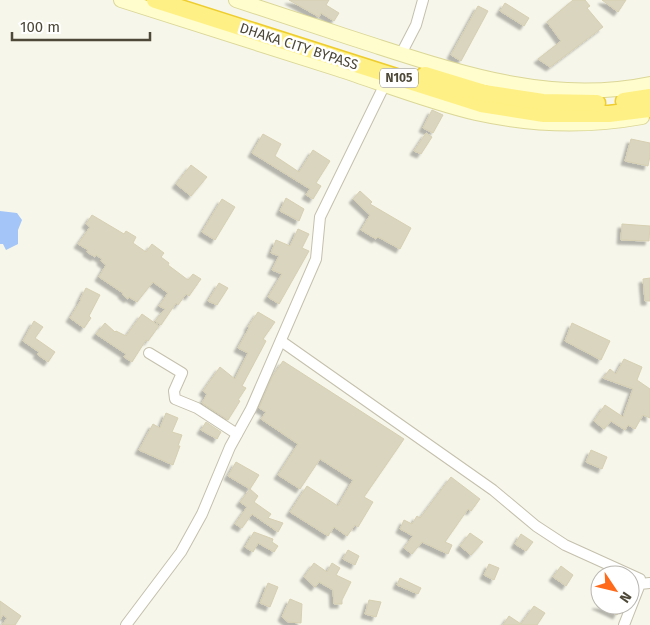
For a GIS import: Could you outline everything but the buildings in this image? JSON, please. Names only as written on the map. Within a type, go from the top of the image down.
[{"type":"highway","name":"DHAKA CITY BYPASS","points":[[155,0],[481,104],[544,114],[608,114],[650,109]]},
{"type":"highway","name":"DHAKA CITY BYPASS","points":[[189,0],[380,62],[484,93],[543,102],[610,103],[650,97]]},
{"type":"main road","points":[[121,0],[440,103],[477,113],[546,123],[609,123],[650,116]]},
{"type":"main road","points":[[236,0],[401,54],[492,81],[522,86],[589,90],[606,90],[650,84]]},
{"type":"street","points":[[401,54],[416,25],[423,0]]},
{"type":"street","points":[[126,625],[181,552],[202,514],[237,434],[251,409],[316,259],[320,217],[385,84]]},
{"type":"street","points":[[281,341],[493,490],[536,526],[565,545],[645,583],[624,625]]},
{"type":"street","points":[[149,353],[182,373],[174,391],[175,399],[196,408],[237,434]]},
{"type":"water","points":[[0,211],[17,213],[22,220],[18,230],[18,244],[6,250],[3,244],[0,244]]}]
